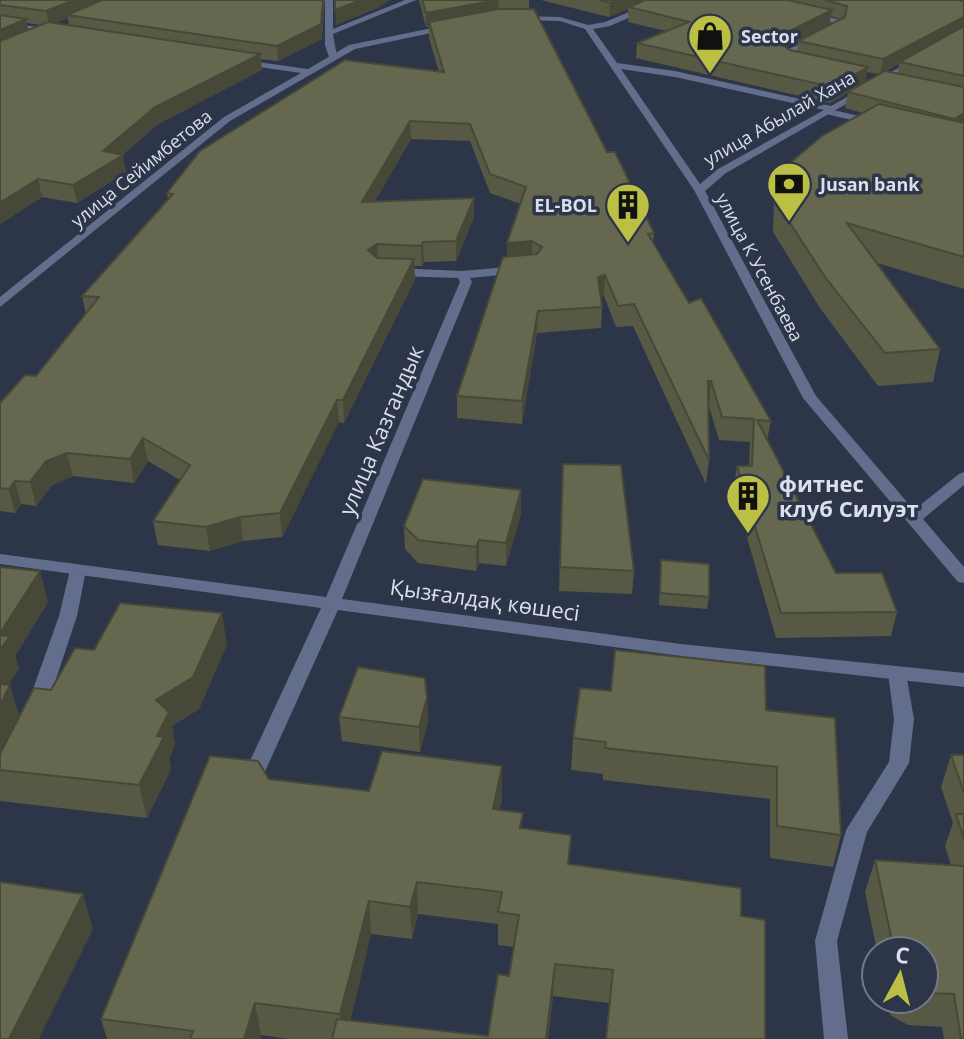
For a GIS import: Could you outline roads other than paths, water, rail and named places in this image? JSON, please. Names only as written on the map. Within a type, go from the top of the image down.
[{"type":"street","points":[[329,0],[333,57]]},
{"type":"street","points":[[329,33],[412,0]]},
{"type":"street","points":[[499,19],[541,17],[588,27],[607,24],[665,0]]},
{"type":"street","points":[[795,10],[838,22],[838,27],[784,55],[807,66]]},
{"type":"street","points":[[0,24],[68,29]]},
{"type":"street","name":"улица Сейимбетова","points":[[0,303],[227,119],[271,96],[305,71],[380,39],[456,26]]},
{"type":"street","name":"улица К Усенбаева","points":[[588,27],[699,190],[810,398],[964,578]]},
{"type":"street","points":[[26,41],[53,30]]},
{"type":"street","name":"улица Абылай Хана","points":[[699,190],[722,171],[923,57]]},
{"type":"street","points":[[226,59],[305,71]]},
{"type":"street","points":[[613,65],[675,74],[890,127]]},
{"type":"street","points":[[858,77],[896,84]]},
{"type":"street","points":[[378,271],[462,275],[532,268]]},
{"type":"street","name":"улица Казгандык","points":[[332,603],[466,282],[462,275]]},
{"type":"street","points":[[912,520],[964,477]]},
{"type":"street","name":"Қызғалдақ көшесі","points":[[0,559],[681,650],[964,680]]},
{"type":"street","points":[[27,732],[54,661],[78,570]]},
{"type":"street","points":[[253,776],[332,603]]},
{"type":"street","points":[[836,1039],[826,941],[857,830],[899,763],[904,719],[897,673]]},
{"type":"place","name":"Sector","points":[[710,75]]},
{"type":"place","name":"Jusan bank","points":[[789,223]]},
{"type":"place","name":"EL-BOL","points":[[628,244]]},
{"type":"place","name":"фитнес клуб Силуэт","points":[[748,535]]}]
